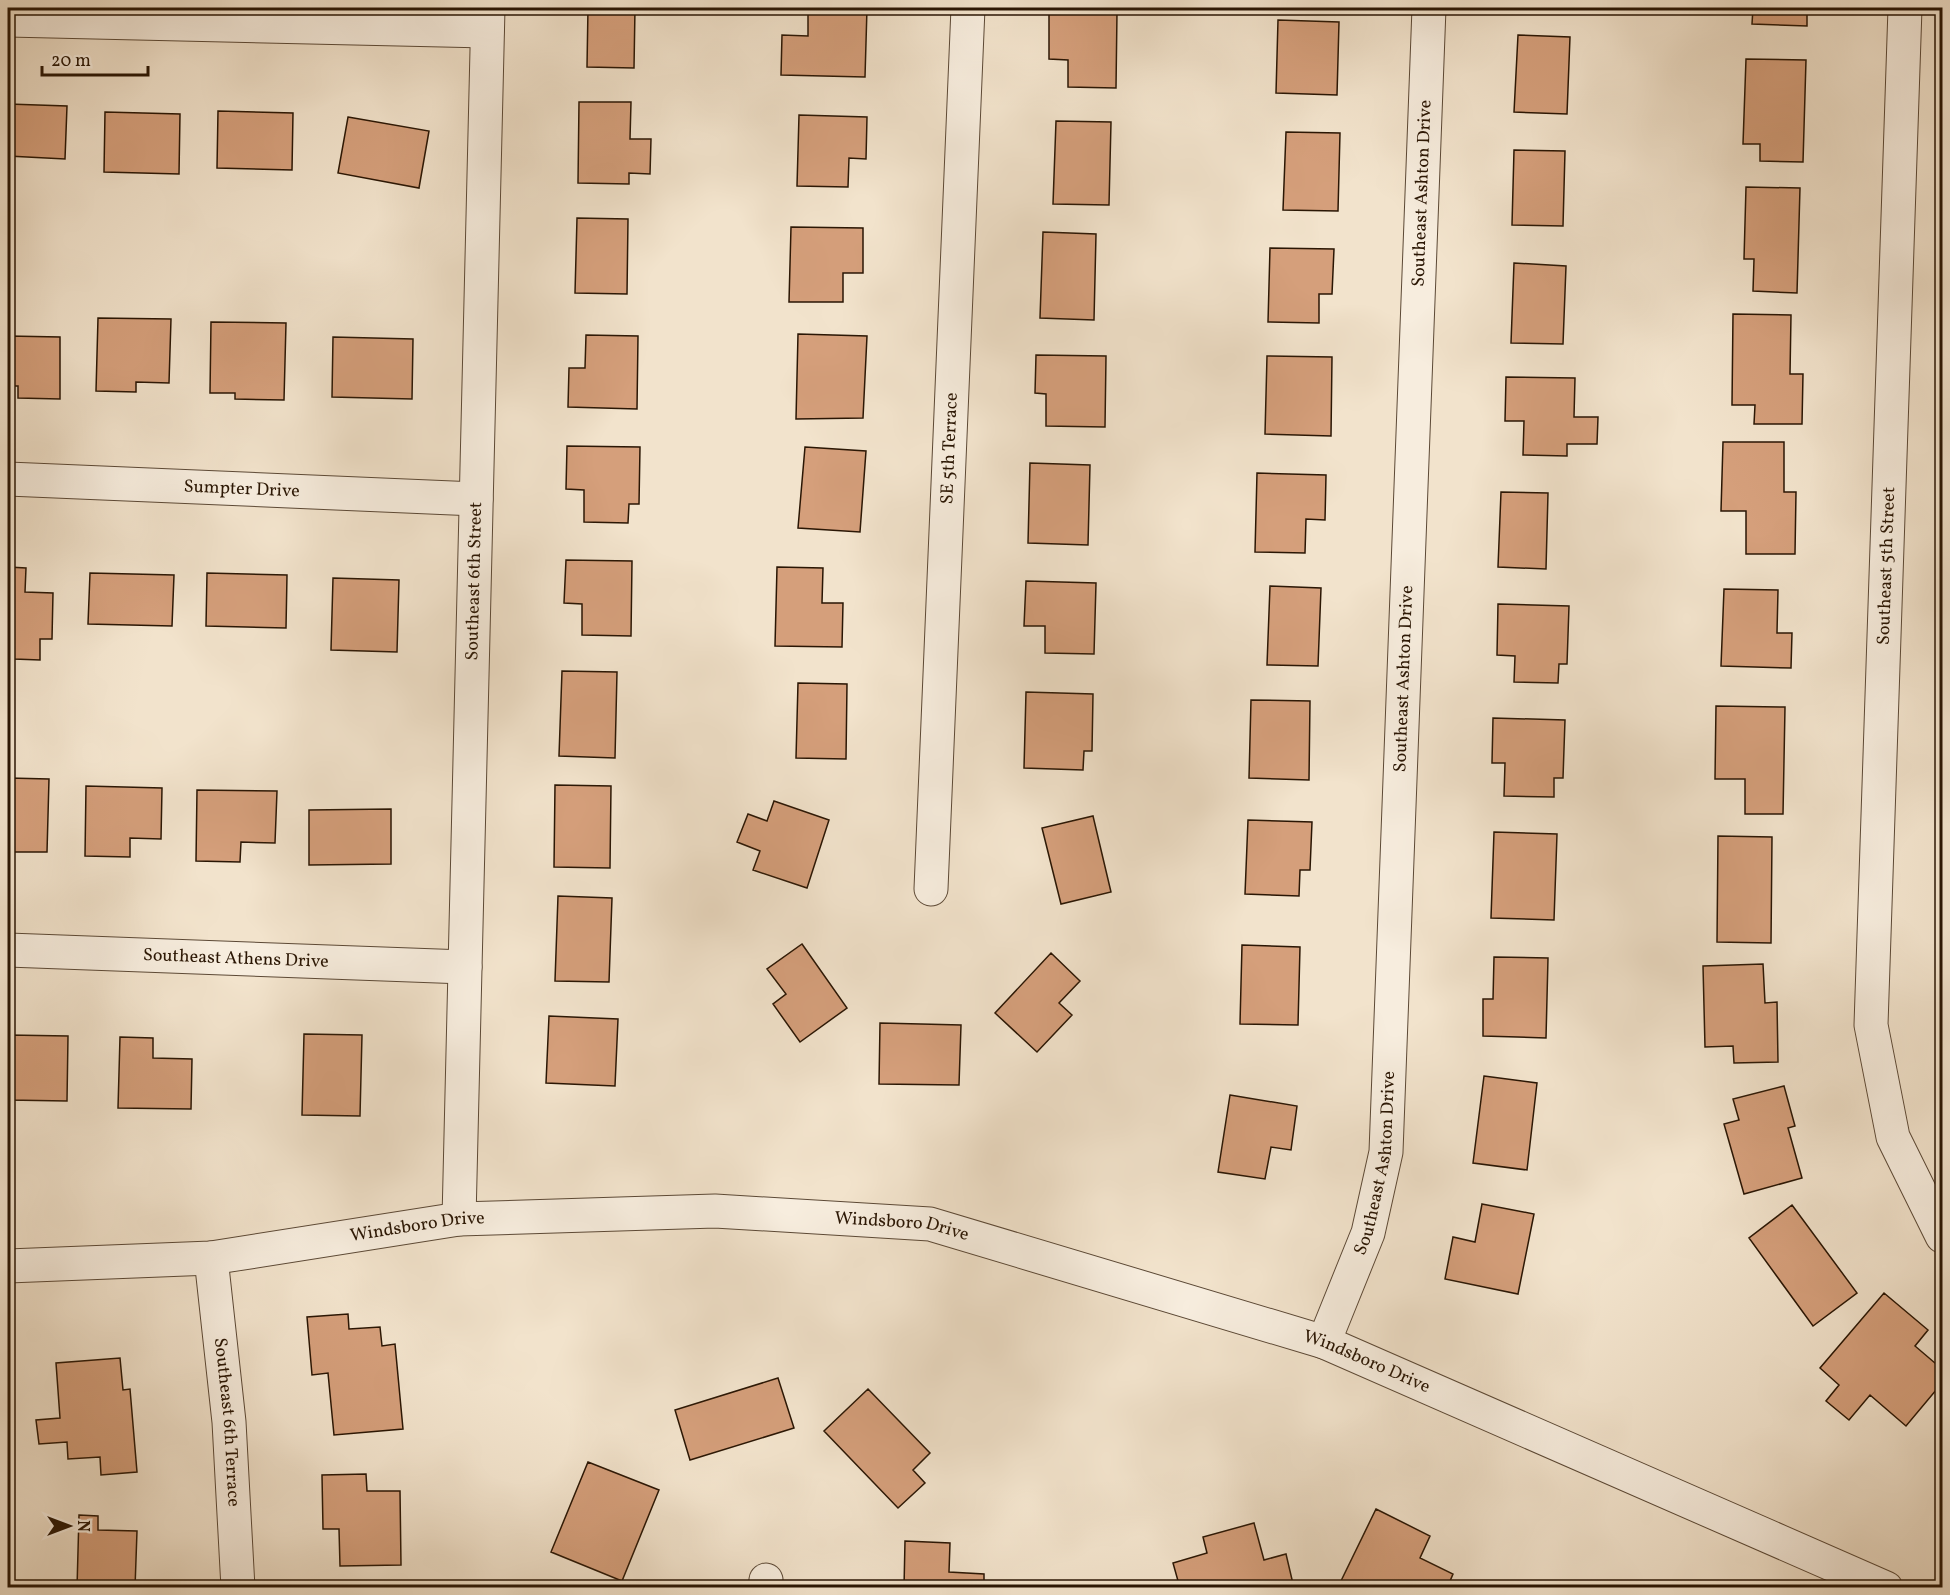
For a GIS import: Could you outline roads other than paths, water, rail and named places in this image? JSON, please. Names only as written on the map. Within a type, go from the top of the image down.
[{"type":"street","name":"SE 5th Terrace","points":[[931,888],[968,8]]},
{"type":"street","name":"Southeast Ashton Drive","points":[[1324,1342],[1368,1233],[1386,1152],[1429,8]]},
{"type":"street","name":"Southeast 5th Street","points":[[1905,8],[1871,1025],[1893,1137],[1942,1236]]},
{"type":"street","points":[[8,20],[488,19]]},
{"type":"street","name":"Southeast 6th Street","points":[[459,1219],[488,19]]},
{"type":"street","name":"Sumpter Drive","points":[[8,479],[476,499]]},
{"type":"street","name":"Southeast Athens Drive","points":[[8,950],[465,967]]},
{"type":"street","name":"Windsboro Drive","points":[[8,1266],[211,1258],[459,1219],[715,1210],[930,1224],[1324,1342],[1886,1587]]},
{"type":"street","name":"Southeast 6th Terrace","points":[[211,1258],[229,1422],[238,1587]]}]
